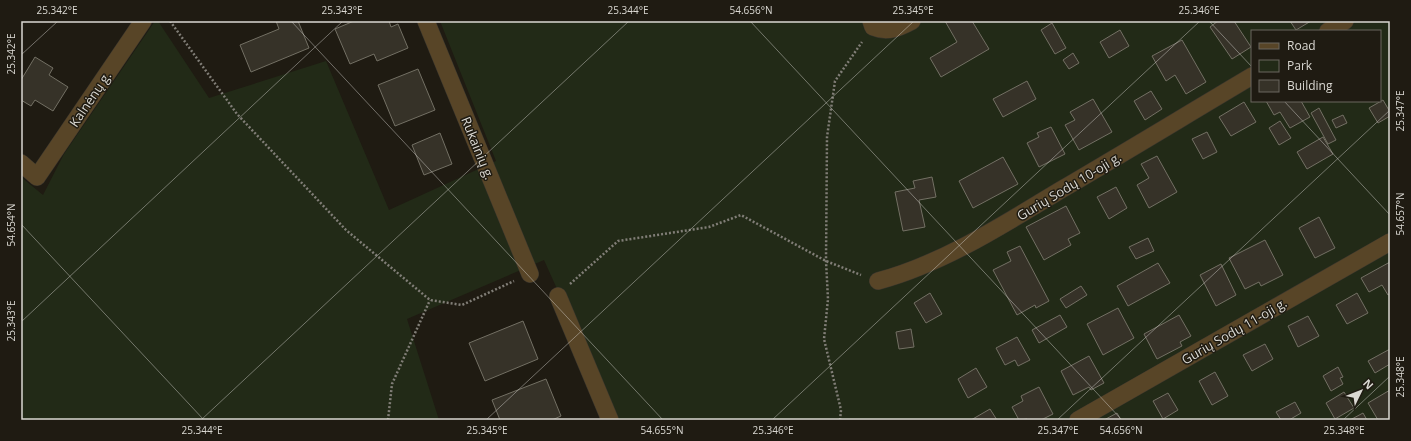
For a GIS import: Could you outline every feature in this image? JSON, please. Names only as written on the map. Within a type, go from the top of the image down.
[{"type":"street","name":"Kalnėnų g.","points":[[21,163],[37,177],[143,21]]},
{"type":"street","name":"Rukainių g.","points":[[426,21],[530,274]]},
{"type":"street","points":[[872,24],[880,30],[898,28],[912,21]]},
{"type":"street","points":[[1330,30],[1346,21]]},
{"type":"street","name":"Gurių Sodų 10-oji g.","points":[[878,281],[899,276],[1000,227],[1251,77]]},
{"type":"street","name":"Gurių Sodų 11-oji g.","points":[[1078,420],[1390,242]]},
{"type":"street","points":[[558,296],[610,420]]},
{"type":"path","points":[[170,21],[237,114],[346,230],[430,300],[462,305],[530,274]]},
{"type":"path","points":[[840,420],[841,410],[824,339],[828,299],[826,261],[827,137],[835,81],[872,24]]},
{"type":"path","points":[[558,296],[618,241],[709,227],[741,215],[826,261],[878,281]]},
{"type":"path","points":[[388,420],[392,384],[430,300]]},
{"type":"green space","points":[[155,21],[158,21],[209,98],[326,61],[389,210],[496,161],[440,21],[1390,21],[1390,420],[616,420],[544,260],[407,319],[439,420],[21,420],[21,177],[43,195],[64,154]]},
{"type":"building","points":[[276,21],[298,21],[309,48],[251,72],[240,45],[279,29]]},
{"type":"building","points":[[354,21],[389,21],[391,27],[398,24],[408,48],[377,61],[374,54],[350,64],[335,29]]},
{"type":"building","points":[[945,21],[972,21],[989,49],[941,77],[930,58],[957,42]]},
{"type":"building","points":[[1218,21],[1234,21],[1251,47],[1232,59],[1210,27]]},
{"type":"building","points":[[1290,21],[1311,21],[1296,30]]},
{"type":"building","points":[[1052,23],[1066,48],[1055,54],[1041,30]]},
{"type":"building","points":[[1120,30],[1129,46],[1109,58],[1100,42]]},
{"type":"building","points":[[1182,40],[1206,82],[1186,94],[1175,75],[1166,81],[1152,56]]},
{"type":"building","points":[[1073,53],[1079,63],[1069,69],[1063,60]]},
{"type":"building","points":[[35,57],[53,68],[49,75],[68,87],[53,111],[35,100],[31,106],[21,100],[21,80]]},
{"type":"building","points":[[418,69],[435,110],[395,126],[378,85]]},
{"type":"building","points":[[1027,81],[1036,99],[1003,117],[993,99]]},
{"type":"building","points":[[1151,91],[1162,109],[1145,120],[1134,101]]},
{"type":"building","points":[[1093,99],[1112,132],[1079,150],[1065,125],[1075,120],[1070,112]]},
{"type":"building","points":[[1383,100],[1390,112],[1390,116],[1378,123],[1369,108]]},
{"type":"building","points":[[1244,102],[1256,122],[1231,136],[1219,117]]},
{"type":"building","points":[[1267,102],[1302,102],[1310,117],[1290,128],[1280,112],[1274,115]]},
{"type":"building","points":[[1319,108],[1336,140],[1328,144],[1311,113]]},
{"type":"building","points":[[1343,115],[1347,123],[1336,128],[1332,120]]},
{"type":"building","points":[[1280,121],[1291,138],[1279,145],[1269,128]]},
{"type":"building","points":[[1051,127],[1065,154],[1039,167],[1027,143],[1039,137],[1037,133]]},
{"type":"building","points":[[1207,132],[1217,152],[1203,159],[1192,139]]},
{"type":"building","points":[[440,133],[452,164],[424,175],[412,145]]},
{"type":"building","points":[[1323,137],[1333,154],[1307,169],[1297,152]]},
{"type":"building","points":[[1157,156],[1177,192],[1149,208],[1137,185],[1149,178],[1141,164]]},
{"type":"building","points":[[1003,157],[1018,184],[973,208],[959,181]]},
{"type":"building","points":[[932,177],[936,197],[919,200],[925,227],[903,231],[895,192],[915,188],[913,181]]},
{"type":"building","points":[[1116,187],[1127,208],[1109,219],[1097,197]]},
{"type":"building","points":[[1066,206],[1080,233],[1068,239],[1071,245],[1044,260],[1026,227]]},
{"type":"building","points":[[1319,217],[1335,248],[1315,258],[1299,228]]},
{"type":"building","points":[[1148,238],[1154,251],[1136,259],[1129,247]]},
{"type":"building","points":[[1265,240],[1283,275],[1261,286],[1259,282],[1245,289],[1229,258]]},
{"type":"building","points":[[1020,246],[1049,301],[1036,308],[1035,305],[1017,315],[993,270],[1011,261],[1007,252]]},
{"type":"building","points":[[1390,262],[1390,294],[1388,295],[1382,285],[1369,292],[1361,278]]},
{"type":"building","points":[[1158,263],[1170,283],[1128,306],[1117,286]]},
{"type":"building","points":[[1221,264],[1236,295],[1216,306],[1200,275]]},
{"type":"building","points":[[1081,286],[1087,295],[1066,308],[1060,299]]},
{"type":"building","points":[[930,293],[942,314],[926,323],[914,303]]},
{"type":"building","points":[[1357,293],[1368,313],[1347,324],[1336,305]]},
{"type":"building","points":[[1118,308],[1134,338],[1103,355],[1087,324]]},
{"type":"building","points":[[1060,315],[1067,327],[1039,343],[1032,330]]},
{"type":"building","points":[[1179,315],[1191,336],[1180,342],[1182,346],[1157,359],[1144,334]]},
{"type":"building","points":[[1308,316],[1319,336],[1298,347],[1288,326]]},
{"type":"building","points":[[523,321],[538,359],[485,381],[469,343]]},
{"type":"building","points":[[911,329],[914,347],[899,349],[896,332]]},
{"type":"building","points":[[1017,337],[1030,360],[1018,366],[1015,360],[1005,365],[996,348]]},
{"type":"building","points":[[1265,344],[1273,359],[1252,371],[1243,355]]},
{"type":"building","points":[[1390,349],[1390,364],[1375,373],[1368,361]]},
{"type":"building","points":[[1089,356],[1104,383],[1091,390],[1089,387],[1073,395],[1061,371]]},
{"type":"building","points":[[1338,367],[1343,377],[1340,378],[1343,384],[1331,391],[1323,376]]},
{"type":"building","points":[[976,368],[987,387],[968,398],[958,379]]},
{"type":"building","points":[[1215,372],[1228,396],[1212,405],[1199,381]]},
{"type":"building","points":[[546,379],[561,416],[552,420],[500,420],[492,400]]},
{"type":"building","points":[[1039,387],[1053,414],[1041,420],[1019,420],[1012,407],[1023,401],[1021,396]]},
{"type":"building","points":[[1390,390],[1390,420],[1378,420],[1368,403]]},
{"type":"building","points":[[1344,392],[1354,408],[1335,419],[1326,403]]},
{"type":"building","points":[[1168,393],[1178,410],[1163,419],[1153,401]]},
{"type":"building","points":[[1295,402],[1301,413],[1289,420],[1281,420],[1276,412]]},
{"type":"building","points":[[990,409],[997,420],[971,420]]},
{"type":"building","points":[[1117,413],[1121,420],[1104,420]]},
{"type":"building","points":[[1363,413],[1367,420],[1350,420]]}]
